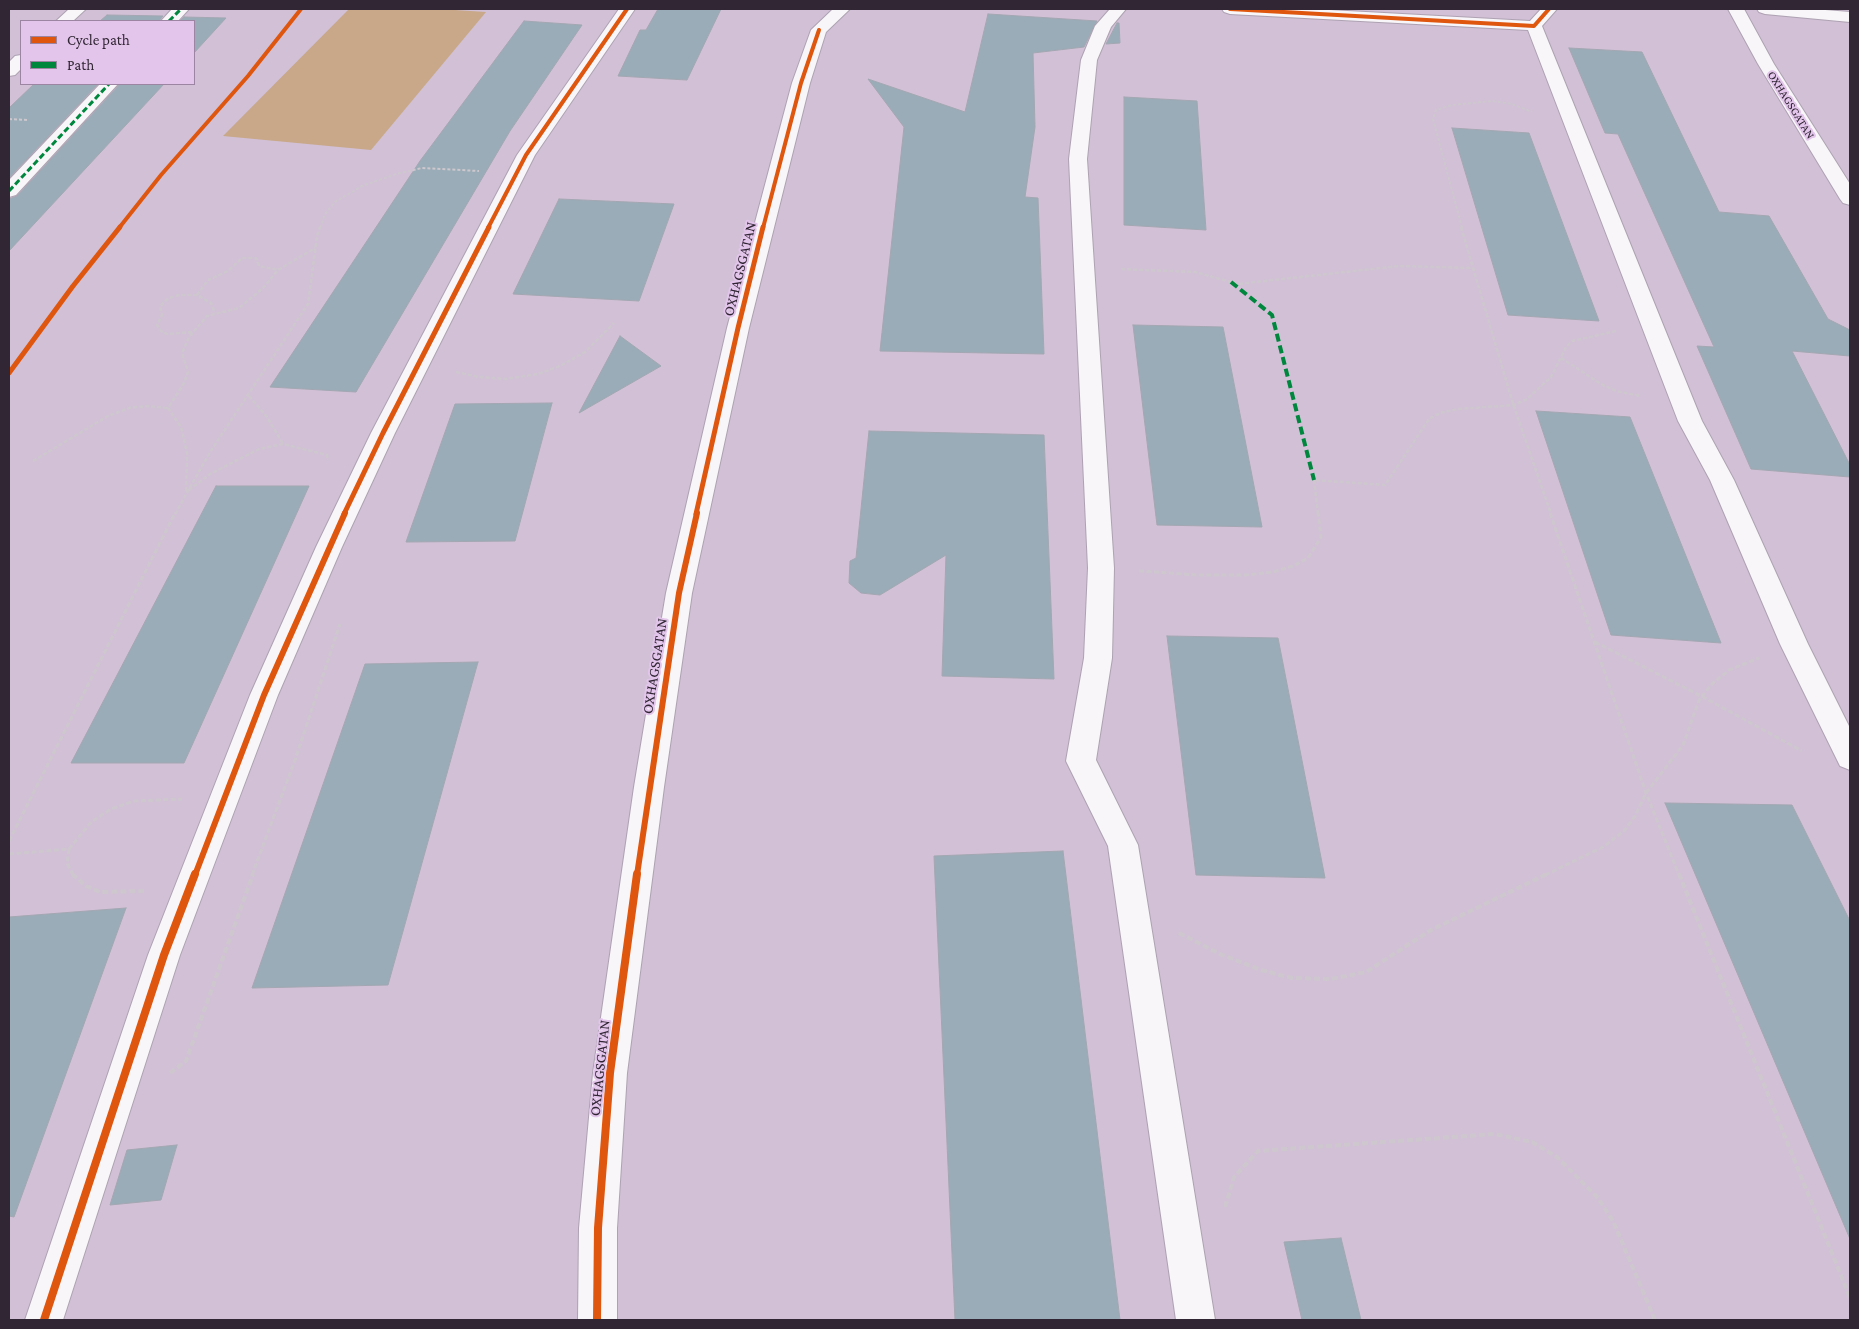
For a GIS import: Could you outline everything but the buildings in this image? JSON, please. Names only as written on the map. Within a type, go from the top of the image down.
[{"type":"street","points":[[65,20],[78,9]]},
{"type":"street","points":[[170,20],[180,9]]},
{"type":"street","points":[[44,1320],[164,955],[264,695],[300,613],[363,474],[526,155],[627,9]]},
{"type":"street","name":"OXHAGSGATAN","points":[[597,1320],[598,1228],[610,1073],[649,787],[679,593],[738,328],[801,83],[819,30],[842,9]]},
{"type":"street","points":[[1118,9],[1103,26],[1089,60],[1078,159],[1102,568],[1098,658],[1081,761],[1123,845],[1196,1320]]},
{"type":"street","points":[[1230,9],[1534,26]]},
{"type":"street","points":[[1534,26],[1549,9]]},
{"type":"street","name":"OXHAGSGATAN","points":[[1736,9],[1766,64],[1850,199]]},
{"type":"street","points":[[1764,9],[1850,17]]},
{"type":"street","points":[[1534,26],[1690,421],[1722,480],[1794,644],[1850,757]]},
{"type":"street","points":[[9,71],[20,61]]},
{"type":"street","points":[[9,191],[108,85]]},
{"type":"path","points":[[1574,127],[1512,104],[1492,101],[1452,105],[1436,110],[1432,119],[1472,268],[1514,405],[1646,793],[1850,1298]]},
{"type":"path","points":[[9,841],[186,492],[210,452],[249,396],[308,304],[317,236],[325,214],[335,202],[362,186],[396,174],[422,168],[517,173]]},
{"type":"path","points":[[168,408],[188,372],[182,353],[193,332],[207,316],[239,308],[263,288],[278,270],[315,248]]},
{"type":"path","points":[[197,296],[208,280],[228,270],[242,258],[256,258],[259,266],[278,270]]},
{"type":"path","points":[[1083,268],[1195,272],[1238,284],[1399,266],[1472,268]]},
{"type":"path","points":[[193,332],[167,334],[157,326],[162,315],[160,307],[169,298],[178,295],[197,296],[212,303],[215,313]]},
{"type":"path","points":[[1102,568],[1198,575],[1236,575],[1273,572],[1293,566],[1308,558],[1321,537],[1314,480],[1385,485],[1429,419],[1440,413],[1458,409],[1514,405],[1527,399],[1552,377],[1566,346],[1572,341],[1632,326],[1649,314]]},
{"type":"path","points":[[419,363],[479,377],[506,379],[538,374],[560,366],[585,352],[614,323]]},
{"type":"path","points":[[1561,358],[1601,384],[1616,391],[1652,400],[1690,421]]},
{"type":"path","points":[[249,396],[258,404],[283,444]]},
{"type":"path","points":[[33,461],[108,416],[129,408],[147,406],[168,408]]},
{"type":"path","points":[[168,408],[181,427],[187,453],[186,492]]},
{"type":"path","points":[[186,492],[210,474],[236,460],[259,449],[283,444],[327,455],[330,465],[337,470],[363,474]]},
{"type":"path","points":[[116,1104],[163,1079],[186,1060],[196,1035],[244,897],[295,760],[340,624],[316,613],[300,613]]},
{"type":"path","points":[[1594,642],[1703,697],[1809,755]]},
{"type":"path","points":[[1133,911],[1220,954],[1261,970],[1292,978],[1330,979],[1366,972],[1431,930],[1527,882],[1603,847],[1624,831],[1635,816],[1646,793],[1683,745],[1699,700],[1712,684],[1729,670],[1794,644]]},
{"type":"path","points":[[189,890],[100,892],[86,886],[73,876],[67,863],[69,849],[91,822],[110,808],[134,801],[224,798]]},
{"type":"path","points":[[9,854],[69,849]]},
{"type":"path","points":[[1182,1228],[1221,1225],[1226,1200],[1234,1177],[1258,1151],[1496,1134],[1532,1142],[1557,1157],[1580,1177],[1598,1198],[1613,1221],[1655,1320]]},
{"type":"shaded area","points":[[349,9],[439,9],[486,12],[371,150],[223,136]]},
{"type":"marked path","points":[[170,20],[181,9]]},
{"type":"marked path","points":[[9,191],[108,85]]},
{"type":"marked path","points":[[1231,282],[1272,315],[1314,480]]},
{"type":"cycle path","points":[[9,373],[73,286],[161,175],[248,76],[301,9]]},
{"type":"cycle path","points":[[44,1320],[164,955],[264,695],[329,547],[383,433],[526,155],[627,9]]},
{"type":"cycle path","points":[[1230,9],[1534,26],[1549,9]]},
{"type":"cycle path","points":[[597,1320],[598,1228],[610,1073],[649,787],[679,593],[758,246],[801,83],[819,30]]}]
